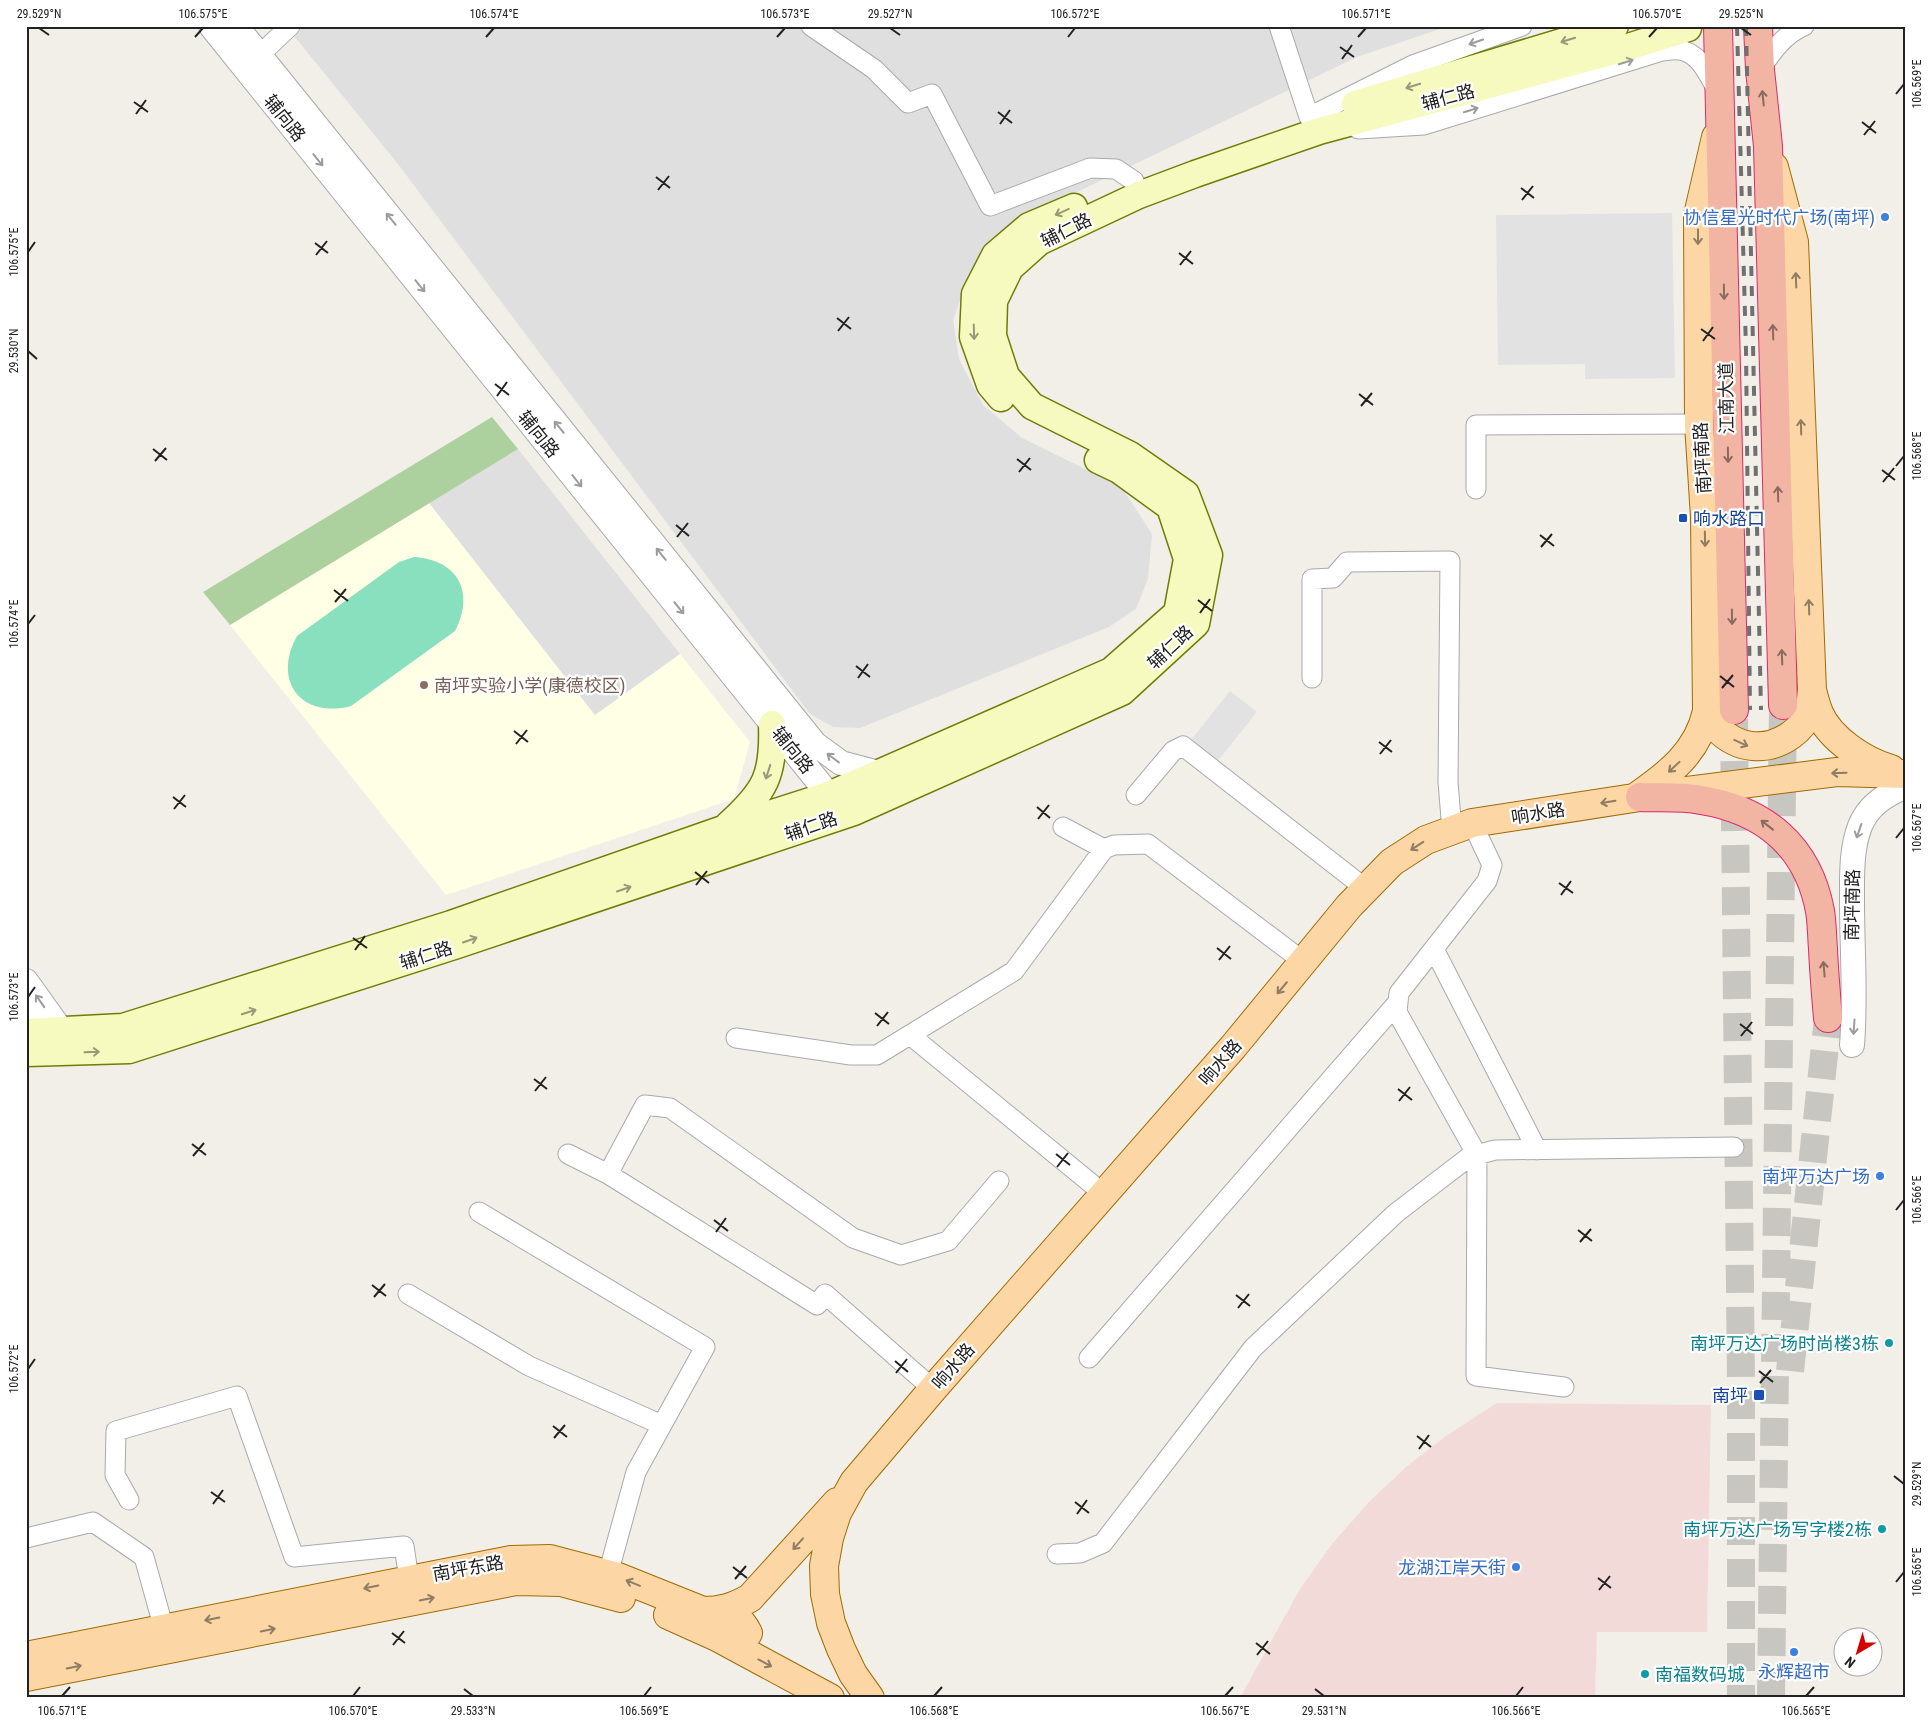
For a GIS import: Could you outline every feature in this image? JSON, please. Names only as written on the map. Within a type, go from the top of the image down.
[{"type":"highway","name":"江南大道","points":[[1718,26],[1734,710]]},
{"type":"highway","points":[[1758,26],[1760,70],[1768,146],[1783,705]]},
{"type":"highway","points":[[1637,798],[1699,799],[1730,806],[1747,812],[1765,822],[1789,843],[1809,873],[1820,911],[1828,1018]]},
{"type":"main road","name":"辅仁路","points":[[26,1053],[43,1032],[123,1027],[451,924],[723,829],[829,795],[1111,671],[1178,613],[1187,559],[1170,507],[1119,470],[1023,422],[990,386],[972,337],[975,294],[996,255],[1029,226],[1314,124],[1615,26]]},
{"type":"main road","name":"辅仁路","points":[[1314,124],[1622,50],[1688,28]]},
{"type":"main road","name":"南坪南路","points":[[1637,798],[1688,754],[1703,729],[1707,711],[1705,517],[1700,424],[1698,215],[1720,121]]},
{"type":"main road","points":[[1707,711],[1716,727],[1728,737],[1746,746],[1761,748],[1782,742],[1798,729],[1808,714],[1812,690],[1794,242],[1768,146]]},
{"type":"main road","name":"辅仁路","points":[[43,1032],[129,1050],[457,945],[854,812],[1122,692],[1196,624],[1209,555],[1186,494],[1130,455],[1032,406],[1006,376],[992,336],[994,301],[1010,268],[1039,242],[1136,188]]},
{"type":"main road","points":[[1812,690],[1819,714],[1837,738],[1853,751],[1878,766],[1905,773]]},
{"type":"main road","points":[[723,829],[750,805],[763,787],[770,768],[773,750],[772,724]]},
{"type":"main road","name":"响水路","points":[[870,1698],[853,1674],[841,1649],[831,1623],[825,1594],[824,1566],[829,1538],[837,1513],[854,1482],[932,1389],[1233,1047],[1349,906],[1392,862],[1426,840],[1462,827],[1637,798],[1837,772],[1905,773]]},
{"type":"main road","name":"南坪东路","points":[[717,1624],[733,1607],[750,1598],[854,1482]]},
{"type":"main road","name":"南坪东路","points":[[26,1656],[408,1579],[511,1560],[550,1559],[608,1574],[703,1611],[717,1624],[825,1696]]},
{"type":"main road","name":"南坪东路","points":[[26,1677],[516,1581],[561,1582],[608,1594],[656,1610],[717,1624]]},
{"type":"street","name":"辅向路","points":[[211,26],[252,62],[815,744],[841,763],[879,773]]},
{"type":"street","name":"辅向路","points":[[236,26],[252,62],[772,724],[829,795],[840,805],[854,812]]},
{"type":"street","points":[[252,62],[290,26]]},
{"type":"street","points":[[811,26],[874,69],[908,103],[932,94],[990,206],[1090,168],[1116,169],[1136,188]]},
{"type":"street","points":[[1279,26],[1314,124]]},
{"type":"street","points":[[1314,124],[1413,65],[1522,26]]},
{"type":"street","points":[[1760,70],[1771,53],[1784,39],[1804,26]]},
{"type":"street","points":[[1314,124],[1424,125],[1652,54],[1671,50],[1679,50],[1691,54],[1702,63],[1719,93]]},
{"type":"street","points":[[1476,489],[1476,425],[1700,424]]},
{"type":"street","points":[[1312,678],[1312,579],[1333,578],[1347,562],[1450,561],[1448,782],[1462,827],[1492,865],[1487,881],[1399,993],[1397,1012],[1477,1155],[1476,1376],[1564,1388]]},
{"type":"street","points":[[1136,796],[1173,751],[1183,746],[1366,889]]},
{"type":"street","name":"南坪南路","points":[[1852,1045],[1855,1013],[1852,952],[1854,844],[1861,824],[1873,806],[1886,794],[1905,787]]},
{"type":"street","points":[[1063,826],[1104,849]]},
{"type":"street","points":[[736,1038],[851,1055],[877,1055],[1014,971],[1104,849],[1114,845],[1148,844],[1304,962]]},
{"type":"street","points":[[1434,949],[1537,1150]]},
{"type":"street","points":[[26,981],[43,1032]]},
{"type":"street","points":[[1089,1358],[1398,1002]]},
{"type":"street","points":[[910,1035],[1104,1194]]},
{"type":"street","points":[[608,1174],[645,1105],[670,1108],[853,1238],[901,1255],[948,1241],[998,1181]]},
{"type":"street","points":[[1057,1554],[1080,1553],[1103,1543],[1253,1348],[1396,1213],[1469,1157],[1495,1150],[1734,1147]]},
{"type":"street","points":[[568,1154],[608,1174],[817,1304],[825,1294],[932,1389]]},
{"type":"street","points":[[479,1212],[705,1347],[636,1472],[608,1574]]},
{"type":"street","points":[[408,1294],[529,1366],[662,1425]]},
{"type":"street","points":[[129,1500],[115,1475],[116,1431],[237,1396],[294,1557],[404,1546],[408,1579]]},
{"type":"street","points":[[26,1538],[93,1522],[144,1557],[164,1628]]},
{"type":"shaded area","points":[[286,26],[1449,26],[1357,57],[1017,221],[964,290],[953,320],[959,359],[983,405],[1022,438],[1087,470],[1117,480],[1152,534],[1148,579],[1136,609],[1109,627],[860,728],[833,727],[810,714],[398,164]]},
{"type":"shaded area","points":[[1672,213],[1675,378],[1585,379],[1585,364],[1498,365],[1496,215]]},
{"type":"shaded area","points":[[518,449],[680,654],[595,716],[429,503]]},
{"type":"shaded area","name":"南坪实验小学(康德校区)","points":[[429,503],[595,715],[680,654],[750,742],[734,799],[446,895],[230,625]]},
{"type":"shaded area","points":[[1230,691],[1257,712],[1217,762],[1191,740]]},
{"type":"shaded area","name":"龙湖江岸天街","points":[[1497,1403],[1711,1405],[1707,1632],[1597,1632],[1595,1698],[1240,1698],[1300,1589],[1332,1544],[1369,1502],[1406,1467],[1446,1436]]},
{"type":"green space","points":[[492,417],[518,449],[230,625],[203,592]]},
{"type":"green space","points":[[414,557],[429,559],[442,564],[452,571],[458,580],[462,591],[463,603],[461,617],[455,631],[351,706],[333,709],[318,707],[305,701],[296,693],[290,681],[288,668],[290,652],[297,636],[399,562]]},
{"type":"tunnel","points":[[1771,1698],[1783,705]]},
{"type":"tunnel","points":[[1734,719],[1741,1385],[1741,1698]]},
{"type":"tunnel","points":[[1790,1371],[1828,1018]]},
{"type":"railway","points":[[1737,26],[1746,350],[1750,710]]},
{"type":"railway","points":[[1746,26],[1761,710]]},
{"type":"place","name":"协信星光时代广场(南坪)","points":[[1885,217]]},
{"type":"place","name":"响水路口","points":[[1683,518]]},
{"type":"place","name":"南坪实验小学(康德校区)","points":[[424,685]]},
{"type":"place","name":"南坪万达广场","points":[[1880,1176]]},
{"type":"place","name":"南坪万达广场时尚楼3栋","points":[[1889,1343]]},
{"type":"place","name":"南坪","points":[[1759,1395]]},
{"type":"place","name":"南坪万达广场写字楼2栋","points":[[1882,1529]]},
{"type":"place","name":"龙湖江岸天街","points":[[1516,1567]]},
{"type":"place","name":"永辉超市","points":[[1794,1652]]},
{"type":"place","name":"南福数码城","points":[[1645,1674]]}]
